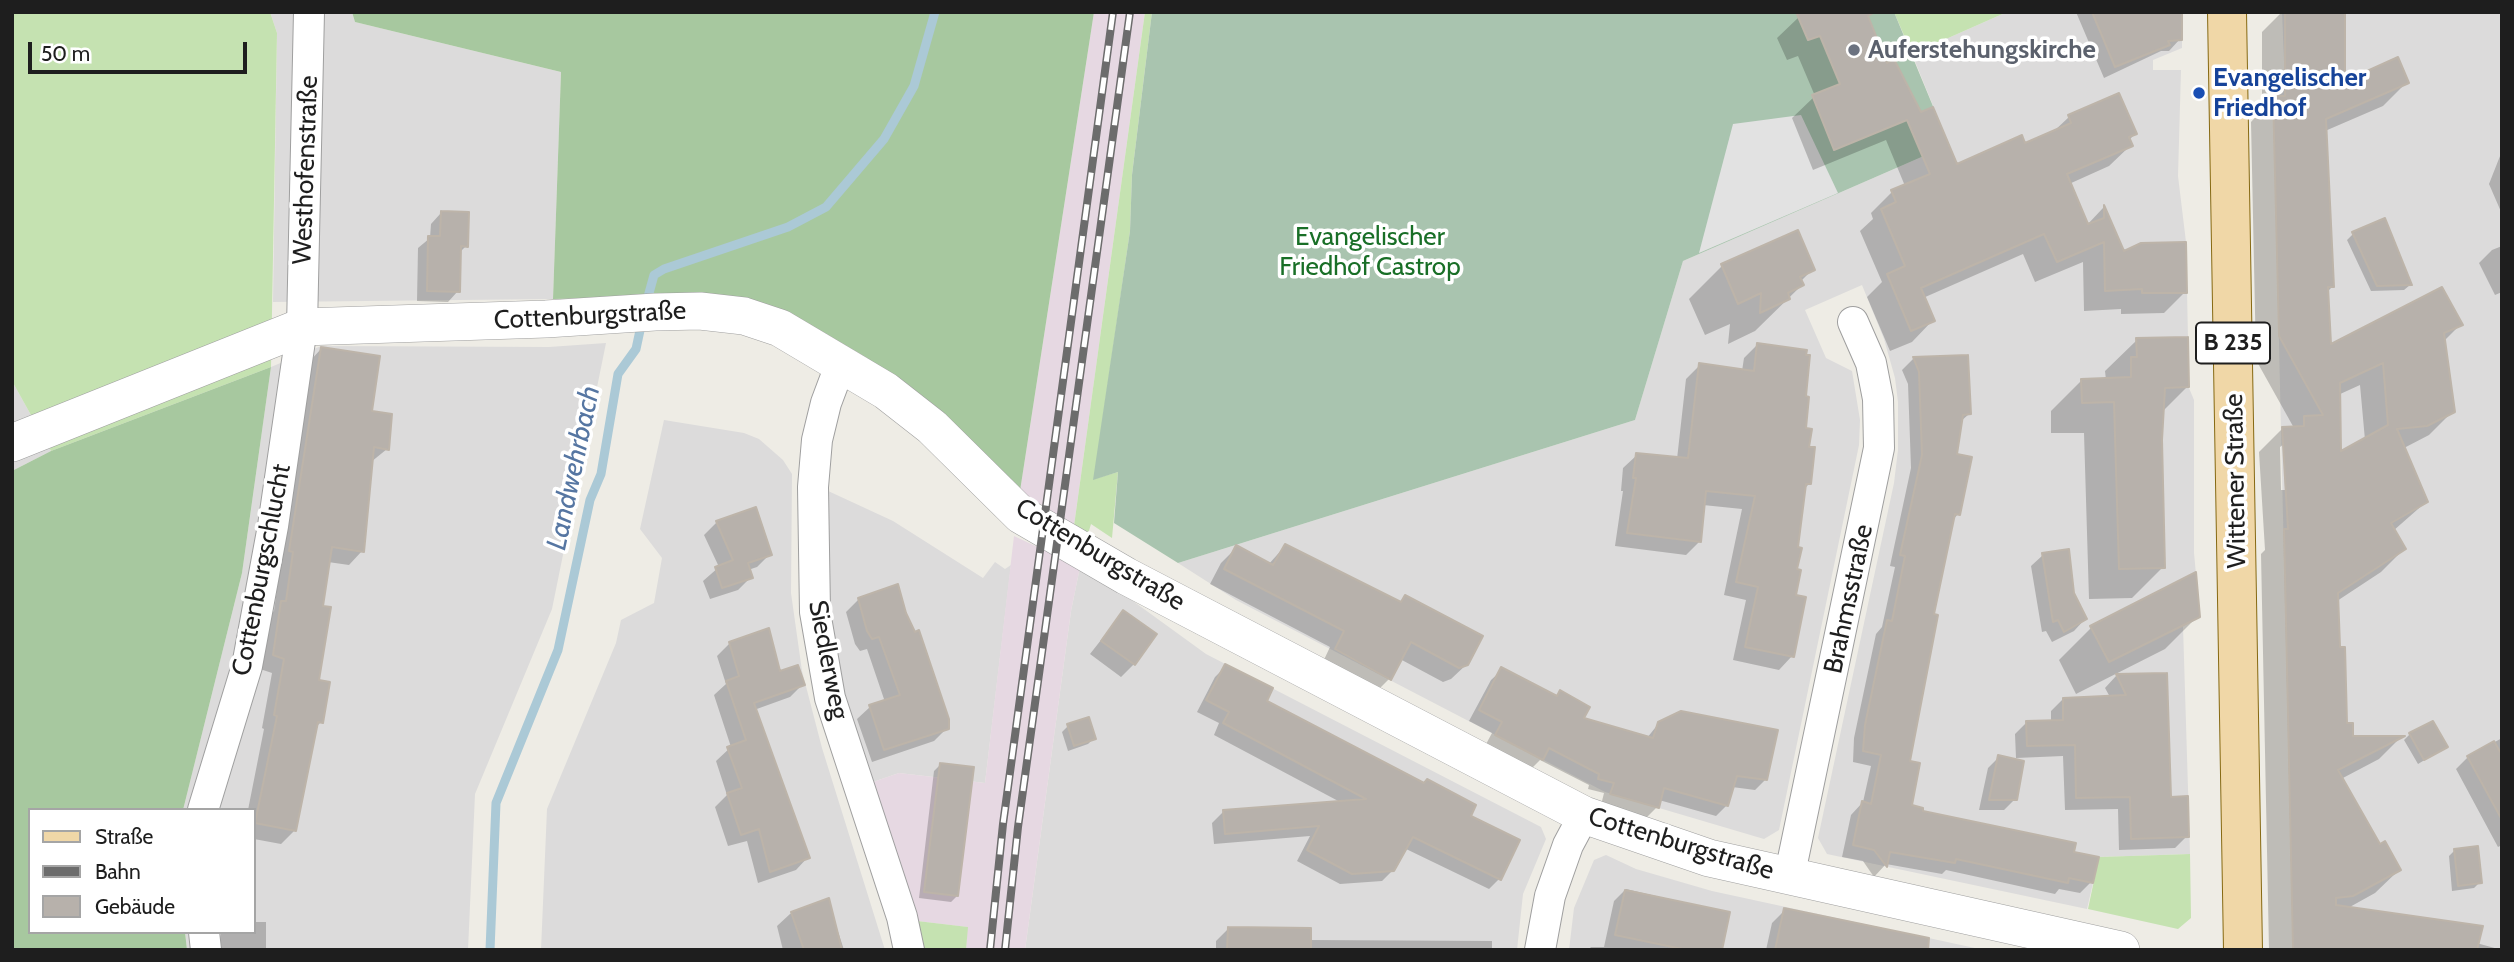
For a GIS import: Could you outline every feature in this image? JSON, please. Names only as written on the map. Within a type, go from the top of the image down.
[{"type":"main road","name":"Wittener Straße","points":[[2227,12],[2244,950]]},
{"type":"street","name":"Westhofenstraße","points":[[302,327],[309,12]]},
{"type":"street","name":"Cottenburgstraße","points":[[12,443],[302,327],[546,319],[700,310],[744,316],[780,328],[886,391],[932,427],[1021,515],[1126,576],[1584,815],[1709,858],[2121,950]]},
{"type":"street","name":"Brahmsstraße","points":[[1789,878],[1879,448],[1878,399],[1871,363],[1853,322]]},
{"type":"street","name":"Cottenburgschlucht","points":[[204,808],[247,666],[274,526],[302,327]]},
{"type":"street","name":"Siedlerweg","points":[[841,363],[826,403],[817,440],[813,488],[815,612],[830,698],[902,917],[909,950]]},
{"type":"street","points":[[1540,950],[1550,896],[1568,845],[1584,815]]},
{"type":"shaded area","points":[[270,12],[352,12],[355,22],[561,72],[553,299],[273,302],[277,33]]},
{"type":"shaded area","points":[[1094,12],[1145,12],[1074,526],[1020,491]]},
{"type":"shaded area","points":[[2007,12],[2182,12],[2182,48],[2153,60],[2153,70],[2181,70],[2178,176],[2186,242],[2189,388],[2194,400],[2194,553],[2200,617],[2183,626],[2190,854],[2099,857],[2087,909],[1827,854],[1818,838],[1894,483],[1898,450],[1895,378],[1884,339],[1862,285],[1805,310],[1826,358],[1852,371],[1860,420],[1859,445],[1779,830],[1764,839],[1605,792],[1236,600],[1178,563],[1635,420],[1683,261],[1949,145],[1912,54]]},
{"type":"shaded area","points":[[2282,12],[2502,12],[2502,950],[2293,948],[2273,87],[2285,87]]},
{"type":"shaded area","points":[[1801,115],[1838,193],[1699,253],[1733,124]]},
{"type":"shaded area","points":[[606,343],[552,609],[475,794],[468,950],[187,950],[185,934],[256,934],[256,808],[183,808],[242,573],[271,367],[321,346],[549,347]]},
{"type":"shaded area","points":[[12,381],[51,451],[12,471]]},
{"type":"shaded area","points":[[664,420],[744,433],[759,439],[783,460],[792,474],[791,593],[802,671],[822,748],[885,950],[541,950],[547,809],[616,643],[621,620],[654,603],[662,558],[640,529]]},
{"type":"shaded area","points":[[826,490],[893,521],[983,578],[995,562],[1005,569],[1011,565],[985,783],[899,773],[873,782],[838,674],[827,593]]},
{"type":"shaded area","points":[[1014,536],[1080,567],[1071,611],[1025,950],[966,950],[967,927],[917,921],[873,782],[899,773],[985,783]]},
{"type":"shaded area","points":[[1080,567],[1115,588],[1206,654],[1541,827],[1546,839],[1523,894],[1517,950],[1025,950],[1071,611]]},
{"type":"shaded area","points":[[1606,855],[1636,869],[1712,891],[1984,950],[1569,950],[1574,908],[1594,860]]},
{"type":"green space","points":[[12,12],[270,12],[277,33],[271,367],[51,451],[12,381]]},
{"type":"green space","points":[[352,12],[1094,12],[1020,491],[954,425],[867,358],[801,319],[728,296],[553,299],[561,72],[355,22]]},
{"type":"green space","points":[[1145,12],[1152,12],[1132,175],[1130,231],[1094,479],[1118,472],[1112,538],[1091,524],[1088,534],[1074,526]]},
{"type":"green space","name":"Evangelischer Friedhof Castrop","points":[[1152,12],[1894,12],[1949,145],[1683,261],[1635,420],[1178,563],[1114,523],[1118,472],[1093,480],[1130,231],[1132,175]]},
{"type":"green space","points":[[1894,12],[2007,12],[1912,54]]},
{"type":"green space","points":[[271,367],[242,573],[183,808],[28,808],[28,934],[185,934],[187,950],[12,950],[12,471],[51,451]]},
{"type":"green space","points":[[2190,854],[2191,918],[2178,929],[2088,909],[2099,857]]},
{"type":"green space","points":[[917,921],[968,927],[966,950],[923,950]]},
{"type":"building","points":[[1796,12],[1875,12],[1868,16],[1887,63],[1894,59],[1921,112],[1933,107],[1957,164],[2022,135],[2025,143],[2071,123],[2068,115],[2119,93],[2137,134],[2129,137],[2133,146],[2067,174],[2088,224],[2104,218],[2104,205],[2124,251],[2141,243],[2186,242],[2187,293],[2142,293],[2142,289],[2105,291],[2104,242],[2057,262],[2044,234],[1921,288],[1935,321],[1911,331],[1887,274],[1905,266],[1881,209],[1896,202],[1891,190],[1930,174],[1907,120],[1834,150],[1812,95],[1840,84],[1820,36],[1808,40]]},
{"type":"building","points":[[2092,12],[2182,12],[2182,40],[2168,41],[2170,45],[2115,67]]},
{"type":"building","points":[[2285,12],[2345,12],[2345,81],[2398,57],[2409,83],[2326,119],[2334,287],[2328,287],[2331,344],[2442,287],[2463,325],[2444,333],[2455,412],[2427,426],[2397,429],[2428,502],[2391,523],[2406,549],[2338,593],[2340,647],[2345,647],[2347,723],[2353,723],[2353,736],[2405,736],[2338,770],[2380,844],[2385,841],[2401,870],[2353,896],[2336,898],[2336,905],[2483,926],[2477,950],[2293,950],[2284,529],[2288,529],[2282,427],[2304,426],[2304,416],[2323,415],[2279,336],[2273,96],[2285,96]],"holes":[[[2383,363],[2388,425],[2341,451],[2340,383]]]},
{"type":"building","points":[[441,211],[469,212],[468,247],[461,246],[460,292],[427,291],[428,236],[440,236]]},
{"type":"building","points":[[2385,218],[2412,285],[2377,286],[2352,232]]},
{"type":"building","points":[[1798,230],[1815,270],[1800,277],[1804,285],[1788,293],[1790,299],[1760,313],[1761,293],[1738,304],[1721,264]]},
{"type":"building","points":[[2188,337],[2189,387],[2165,388],[2162,440],[2165,568],[2119,569],[2114,402],[2082,403],[2081,379],[2131,377],[2131,357],[2137,357],[2136,338]]},
{"type":"building","points":[[1757,343],[1807,350],[1806,355],[1810,355],[1806,428],[1812,429],[1809,447],[1815,447],[1811,484],[1806,484],[1798,547],[1802,548],[1797,569],[1801,570],[1796,595],[1806,597],[1794,657],[1745,647],[1758,587],[1736,582],[1755,496],[1706,491],[1701,542],[1627,533],[1636,478],[1633,478],[1636,453],[1688,458],[1699,363],[1754,371]]},
{"type":"building","points":[[321,347],[380,356],[372,411],[392,414],[389,450],[374,447],[364,552],[332,547],[323,606],[331,607],[319,680],[330,682],[323,723],[318,722],[296,831],[256,823],[277,716],[274,715],[284,659],[273,655],[281,601],[286,601],[293,552],[289,551]]},
{"type":"building","points":[[1968,355],[1971,414],[1963,415],[1957,454],[1972,457],[1960,515],[1955,514],[1934,614],[1938,615],[1910,761],[1920,763],[1912,805],[1923,808],[1923,811],[2076,843],[2074,852],[2099,857],[2093,883],[2069,878],[2068,883],[1956,859],[1955,863],[1890,852],[1887,867],[1874,850],[1853,845],[1862,801],[1871,804],[1881,755],[1863,751],[1865,725],[1887,620],[1892,621],[1905,556],[1900,555],[1922,455],[1919,372],[1913,357]]},
{"type":"building","points":[[756,507],[772,555],[748,563],[753,578],[722,588],[715,567],[733,560],[716,521]]},
{"type":"building","points":[[1285,544],[1401,602],[1405,595],[1483,636],[1468,665],[1459,668],[1411,642],[1391,680],[1335,649],[1344,631],[1224,569],[1236,545],[1273,565]]},
{"type":"building","points":[[2069,549],[2074,593],[2087,619],[2064,632],[2058,620],[2053,622],[2042,553]]},
{"type":"building","points":[[2196,572],[2200,617],[2109,662],[2090,626]]},
{"type":"building","points":[[898,584],[906,613],[915,632],[919,630],[949,719],[949,729],[884,750],[869,705],[900,695],[879,637],[872,639],[867,631],[858,598]]},
{"type":"building","points":[[1123,610],[1157,634],[1135,665],[1101,641]]},
{"type":"building","points":[[769,628],[780,671],[798,665],[805,685],[754,703],[810,858],[770,872],[759,829],[741,835],[727,793],[742,788],[727,747],[746,740],[726,681],[739,676],[729,642]]},
{"type":"building","points":[[1225,664],[1273,688],[1267,701],[1424,783],[1427,779],[1476,805],[1471,816],[1520,840],[1501,880],[1413,837],[1394,871],[1352,874],[1307,850],[1319,826],[1225,834],[1223,810],[1366,799],[1223,723],[1229,712],[1206,700]]},
{"type":"building","points":[[1501,667],[1557,696],[1560,690],[1590,707],[1584,718],[1653,738],[1658,722],[1681,711],[1778,730],[1767,780],[1737,776],[1728,806],[1664,788],[1659,808],[1610,794],[1614,783],[1598,779],[1599,774],[1549,748],[1543,760],[1495,735],[1502,722],[1479,710]]},
{"type":"building","points":[[2167,673],[2171,797],[2188,796],[2189,837],[2131,839],[2130,797],[2076,798],[2075,745],[2027,746],[2026,721],[2063,720],[2063,698],[2126,695],[2116,674]]},
{"type":"building","points":[[1089,717],[1096,739],[1074,746],[1067,724]]},
{"type":"building","points":[[2433,721],[2448,747],[2424,760],[2409,733]]},
{"type":"building","points":[[2494,741],[2502,755],[2502,820],[2467,756]]},
{"type":"building","points":[[1998,755],[2024,761],[2017,800],[1989,800]]},
{"type":"building","points":[[940,763],[974,767],[958,896],[924,892]]},
{"type":"building","points":[[2478,846],[2482,883],[2458,886],[2454,849]]},
{"type":"building","points":[[1625,890],[1730,912],[1722,950],[1687,950],[1615,935]]},
{"type":"building","points":[[829,898],[842,950],[804,950],[791,912]]},
{"type":"building","points":[[1784,908],[1929,938],[1928,950],[1775,950]]},
{"type":"building","points":[[1228,927],[1311,928],[1311,950],[1227,950]]},
{"type":"waterway","name":"Landwehrbach","points":[[646,304],[654,275],[664,269],[788,227],[826,207],[884,139],[914,86],[935,12]]},
{"type":"waterway","name":"Landwehrbach","points":[[490,950],[496,803],[558,650],[590,500],[601,474],[618,374],[636,349],[642,321]]},
{"type":"railway","points":[[990,950],[1003,824],[1113,12]]},
{"type":"railway","points":[[1005,950],[1018,827],[1130,12]]},
{"type":"place","name":"Auferstehungskirche","points":[[1854,50]]},
{"type":"place","name":"Evangelischer Friedhof","points":[[2199,93]]}]
